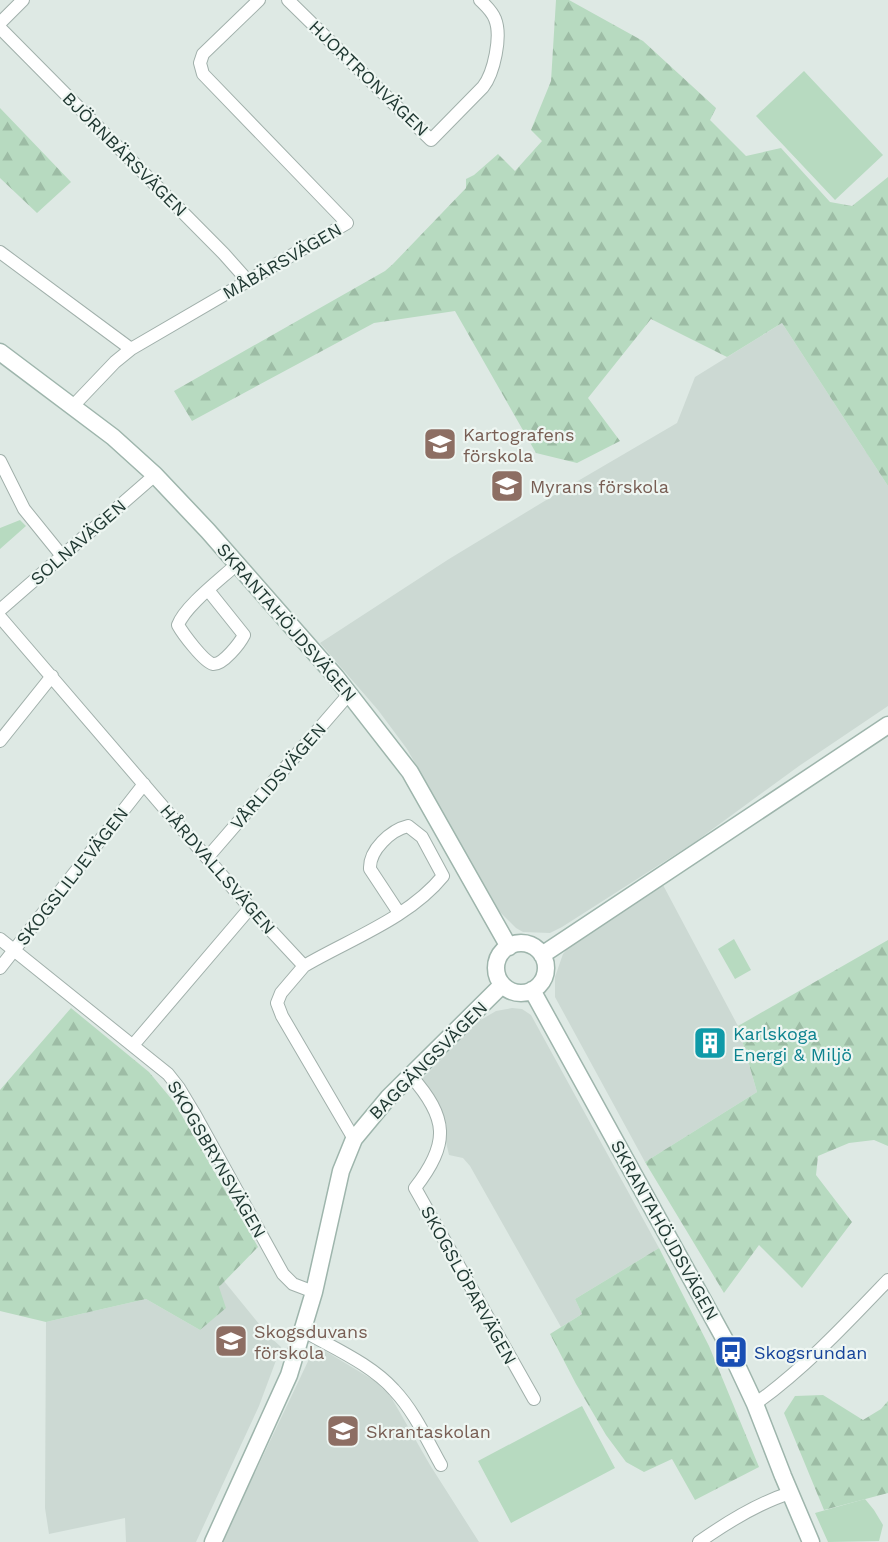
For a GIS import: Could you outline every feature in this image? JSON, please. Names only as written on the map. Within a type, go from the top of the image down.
[{"type":"street","points":[[0,22],[23,0]]},
{"type":"street","name":"MÅBÄRSVÄGEN","points":[[73,406],[115,362],[131,349],[347,223],[203,74],[201,65],[203,54],[259,0]]},
{"type":"street","name":"HJORTRONVÄGEN","points":[[288,0],[431,140],[483,87],[493,69],[497,34],[496,21],[491,11],[480,0]]},
{"type":"street","name":"BJÖRNBÄRSVÄGEN","points":[[0,28],[248,281]]},
{"type":"street","points":[[0,252],[131,349]]},
{"type":"street","name":"SKRANTAHÖJDSVÄGEN","points":[[0,352],[113,436],[155,475],[237,564],[349,694],[410,772],[509,946]]},
{"type":"street","points":[[0,461],[4,478],[24,509],[62,556]]},
{"type":"street","name":"SOLNAVÄGEN","points":[[0,610],[155,475]]},
{"type":"street","points":[[208,590],[244,635],[240,644],[215,664],[207,661],[178,625],[181,617],[208,590],[237,564]]},
{"type":"street","name":"HÅRDVALLSVÄGEN","points":[[0,617],[250,908],[304,966]]},
{"type":"street","points":[[0,741],[52,676]]},
{"type":"street","name":"VÅRLIDSVÄGEN","points":[[207,858],[349,694]]},
{"type":"street","points":[[542,955],[888,725]]},
{"type":"street","name":"SKOGSLILJEVÄGEN","points":[[0,968],[144,784]]},
{"type":"street","points":[[354,1139],[277,1004],[281,993],[304,966],[399,913],[432,889],[443,876],[422,837],[408,826],[398,828],[378,847],[369,860],[370,869],[399,913]]},
{"type":"street","points":[[134,1044],[250,908]]},
{"type":"street","name":"SKOGSBRYNSVÄGEN","points":[[0,939],[134,1044],[168,1074],[179,1088],[283,1275],[293,1284],[314,1292]]},
{"type":"street","points":[[529,945],[542,955],[545,965],[544,975],[540,983],[532,990],[517,993],[502,985],[497,976],[496,963],[502,952],[509,946],[529,945]]},
{"type":"street","name":"BAGGÄNGSVÄGEN","points":[[213,1542],[289,1375],[314,1292],[341,1171],[354,1139],[388,1098],[502,985]]},
{"type":"street","name":"SKRANTAHÖJDSVÄGEN","points":[[532,990],[725,1340],[755,1404],[812,1542]]},
{"type":"street","name":"SKOGSLÖPARVÄGEN","points":[[411,1076],[434,1106],[440,1123],[441,1138],[438,1150],[415,1188],[534,1399]]},
{"type":"street","points":[[755,1404],[806,1362],[888,1280]]},
{"type":"street","points":[[304,1331],[362,1365],[393,1388],[405,1404],[441,1466]]},
{"type":"street","points":[[699,1542],[721,1526],[790,1492]]},
{"type":"shaded area","points":[[782,323],[888,486],[888,706],[799,766],[695,842],[562,927],[550,933],[523,932],[499,911],[407,749],[378,710],[320,643],[449,559],[677,423],[695,377]]},
{"type":"shaded area","points":[[663,885],[738,1026],[757,1092],[645,1162],[555,997],[555,977],[563,954],[569,947]]},
{"type":"shaded area","points":[[522,1009],[531,1015],[659,1248],[575,1299],[582,1314],[561,1327],[470,1166],[463,1158],[449,1155],[445,1123],[435,1096],[422,1079],[479,1021],[496,1011]]},
{"type":"shaded area","points":[[224,1281],[268,1335],[281,1347],[259,1406],[196,1542],[126,1542],[125,1518],[49,1534],[45,1508],[46,1322],[146,1299],[200,1330],[219,1287]]},
{"type":"shaded area","name":"Skrantaskolan","points":[[322,1349],[375,1381],[391,1397],[430,1465],[479,1542],[222,1542],[311,1355]]},
{"type":"green space","points":[[556,0],[569,0],[643,41],[716,108],[710,120],[746,156],[781,148],[830,202],[852,206],[888,177],[888,486],[782,323],[727,357],[651,319],[588,398],[620,441],[577,463],[536,453],[455,311],[374,323],[192,421],[174,391],[385,271],[466,188],[466,179],[498,154],[515,171],[542,141],[531,130],[551,81]]},
{"type":"green space","points":[[804,71],[883,155],[835,200],[756,116]]},
{"type":"green space","points":[[0,108],[71,182],[37,213],[0,178]]},
{"type":"green space","points":[[20,520],[26,526],[0,549],[0,528]]},
{"type":"green space","points":[[734,939],[751,970],[735,979],[718,949]]},
{"type":"green space","points":[[888,940],[888,1146],[874,1140],[849,1143],[818,1156],[816,1175],[852,1222],[802,1288],[759,1245],[724,1293],[645,1162],[757,1092],[738,1026]]},
{"type":"green space","points":[[71,1008],[149,1072],[174,1102],[258,1247],[219,1287],[226,1308],[200,1330],[146,1299],[46,1322],[0,1311],[0,1090]]},
{"type":"green space","points":[[659,1248],[709,1346],[759,1467],[695,1500],[672,1459],[644,1472],[626,1462],[606,1435],[550,1334],[582,1314],[575,1299]]},
{"type":"green space","points":[[823,1395],[863,1420],[881,1409],[888,1401],[888,1493],[824,1510],[784,1413],[795,1396]]},
{"type":"green space","points":[[582,1406],[615,1468],[511,1523],[478,1461]]},
{"type":"green space","points":[[865,1499],[883,1525],[879,1541],[828,1542],[815,1513]]},
{"type":"place","name":"Kartografens förskola","points":[[440,444]]},
{"type":"place","name":"Myrans förskola","points":[[507,486]]},
{"type":"place","name":"Karlskoga Energi & Miljö","points":[[710,1043]]},
{"type":"place","name":"Skogsduvans förskola","points":[[231,1341]]},
{"type":"place","name":"Skogsrundan","points":[[731,1352]]},
{"type":"place","name":"Skrantaskolan","points":[[343,1431]]}]
